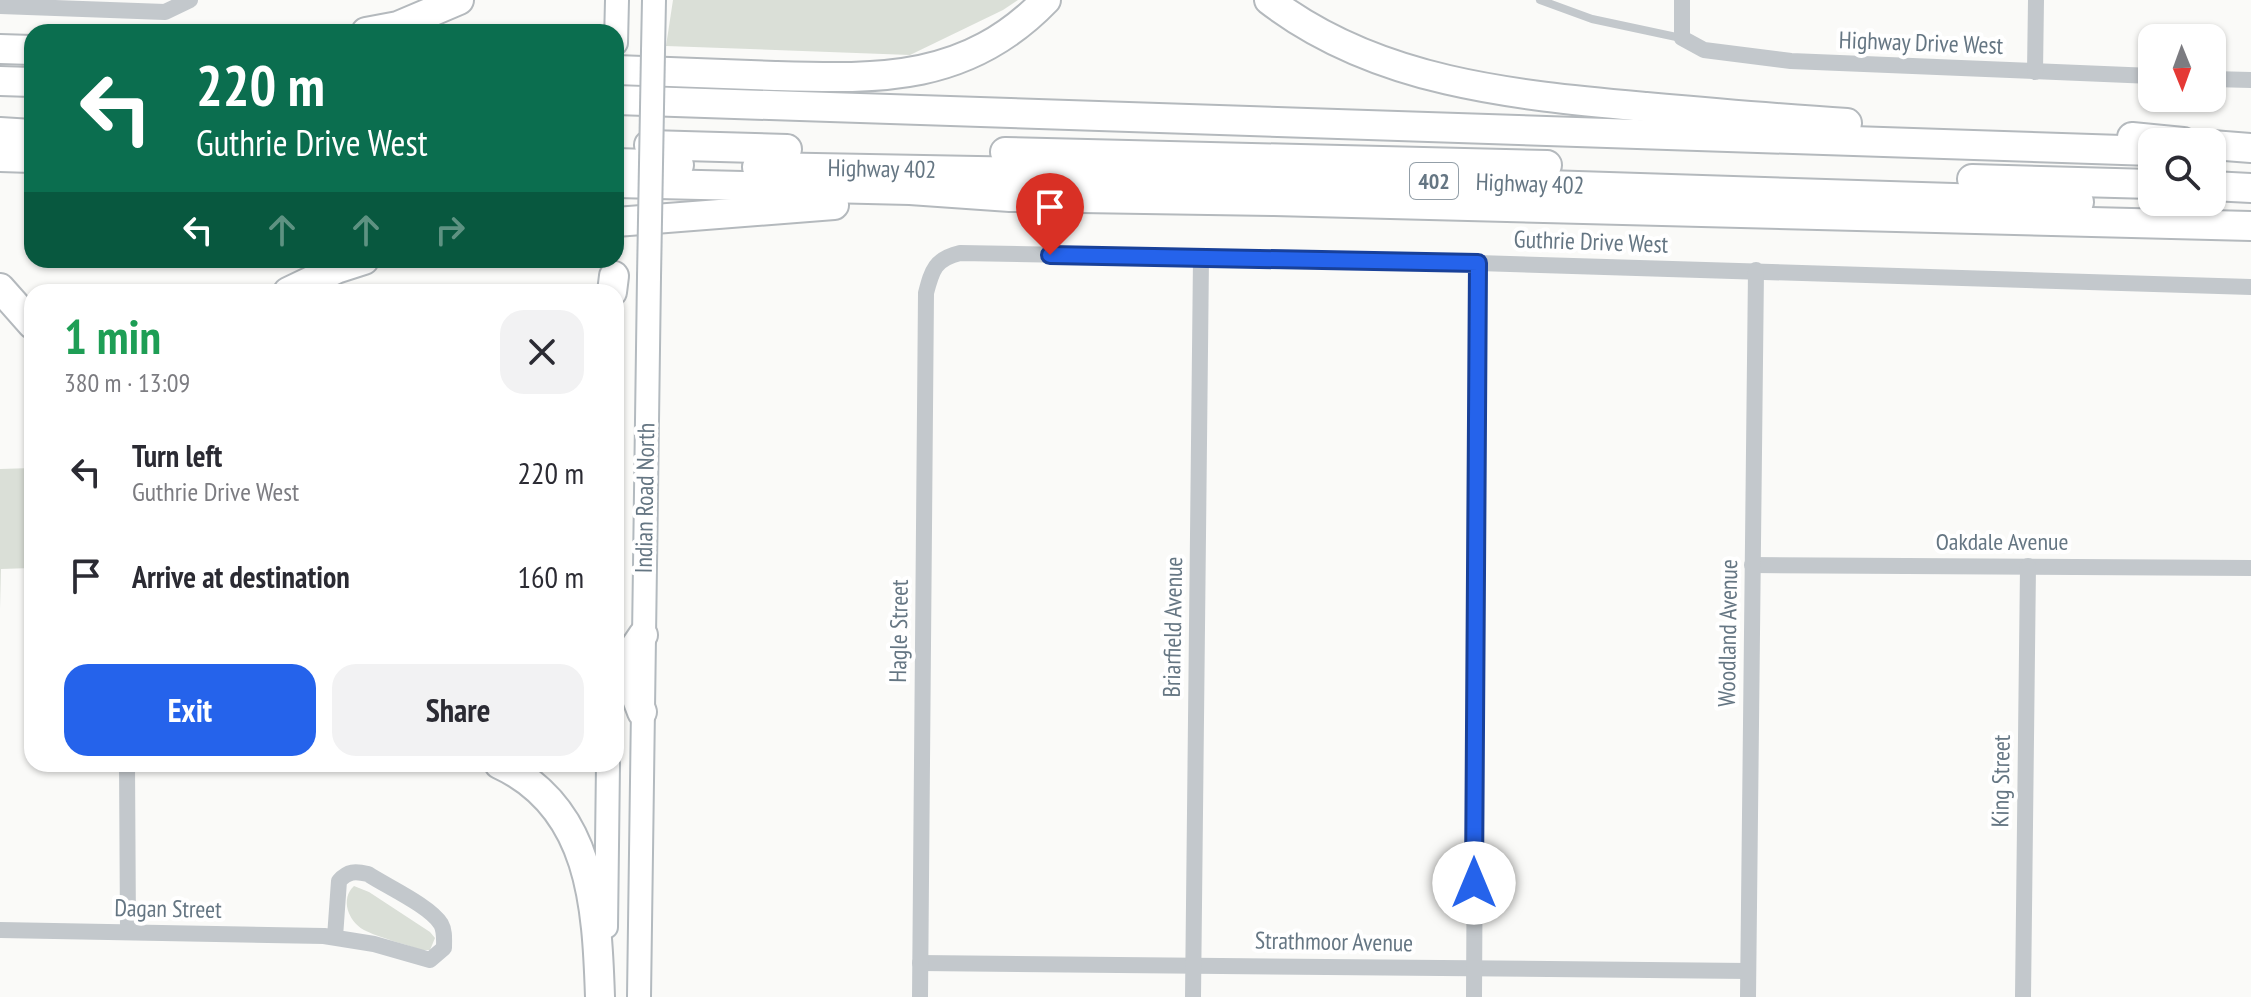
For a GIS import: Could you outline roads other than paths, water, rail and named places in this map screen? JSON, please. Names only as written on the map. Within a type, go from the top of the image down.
[{"type":"highway","points":[[403,24],[459,0]]},
{"type":"highway","points":[[624,70],[857,78],[909,74],[962,59],[986,47],[1025,20],[1046,0]]},
{"type":"highway","points":[[1269,0],[1302,25],[1367,56],[1420,74],[1507,91],[1793,120],[2138,138]]},
{"type":"highway","points":[[0,49],[24,50]]},
{"type":"highway","points":[[0,81],[24,82]]},
{"type":"highway","name":"402","points":[[624,100],[2138,151]]},
{"type":"highway","points":[[0,118],[24,119]]},
{"type":"highway","points":[[0,132],[24,134]]},
{"type":"highway","points":[[624,144],[1277,157],[2138,184]]},
{"type":"highway","points":[[2226,146],[2251,148]]},
{"type":"highway","points":[[2226,154],[2251,155]]},
{"type":"highway","points":[[0,157],[24,158]]},
{"type":"highway","name":"Highway 402","points":[[624,163],[1293,177],[2251,207]]},
{"type":"highway","points":[[624,183],[910,190],[1010,197],[2251,226]]},
{"type":"highway","points":[[2226,187],[2251,188]]},
{"type":"highway","points":[[624,221],[778,208],[1010,197]]},
{"type":"highway","points":[[302,284],[342,268]]},
{"type":"highway","points":[[0,288],[24,315]]},
{"type":"highway","points":[[624,659],[643,635]]},
{"type":"highway","points":[[624,678],[642,712]]},
{"type":"highway","points":[[516,772],[552,800],[577,840],[598,929],[602,997]]},
{"type":"main road","points":[[616,24],[617,0]]},
{"type":"main road","name":"Indian Road North","points":[[639,997],[654,0]]},
{"type":"main road","points":[[602,997],[608,772]]},
{"type":"street","points":[[0,6],[165,12],[189,0]]},
{"type":"street","points":[[1682,0],[1686,41]]},
{"type":"street","points":[[2035,72],[2036,0]]},
{"type":"street","name":"Highway Drive West","points":[[1686,41],[1704,50],[1806,62],[2138,76]]},
{"type":"street","points":[[2226,79],[2251,80]]},
{"type":"street","name":"Guthrie Drive West","points":[[933,267],[948,256],[960,253],[1756,270],[2251,287]]},
{"type":"street","name":"Briarfield Avenue","points":[[1193,997],[1201,258]]},
{"type":"street","points":[[1474,997],[1478,263]]},
{"type":"street","name":"Hagle Street","points":[[920,997],[926,293],[933,267]]},
{"type":"street","name":"Woodland Avenue","points":[[1748,997],[1756,270]]},
{"type":"street","name":"Oakdale Avenue","points":[[1752,565],[2251,568]]},
{"type":"street","name":"King Street","points":[[2023,997],[2028,566]]},
{"type":"street","points":[[127,772],[128,932]]},
{"type":"street","name":"Dagan Street","points":[[0,930],[335,937],[430,960],[444,948],[442,926],[434,915],[368,874],[357,871],[345,874],[339,881],[335,937]]},
{"type":"street","name":"Strathmoor Avenue","points":[[920,963],[1748,971]]},
{"type":"lane","points":[[1540,0],[1592,19],[1686,41]]}]
